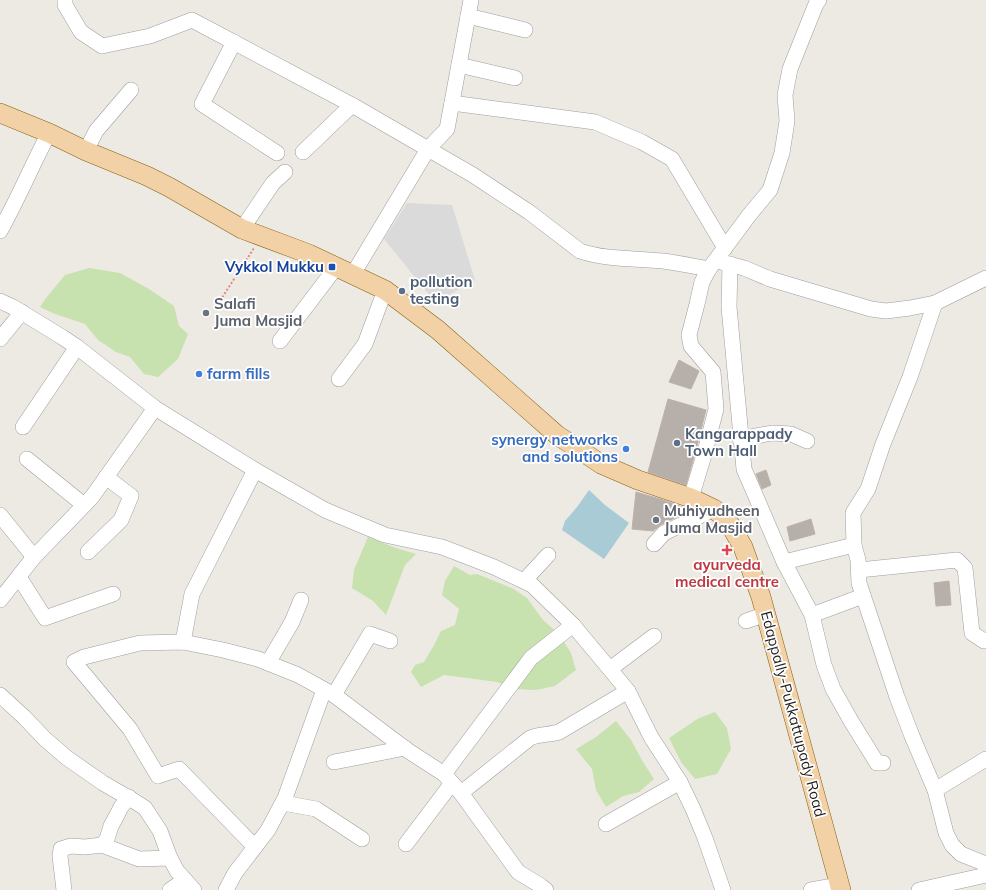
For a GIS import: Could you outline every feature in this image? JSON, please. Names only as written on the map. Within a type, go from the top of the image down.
[{"type":"main road","name":"Edappally-Pukkattupady Road","points":[[0,113],[147,176],[242,229],[309,254],[385,290],[438,330],[557,436],[601,464],[638,480],[691,498],[714,509],[728,521],[743,548],[761,597],[840,887]]},
{"type":"street","points":[[65,0],[65,5],[80,32],[102,46],[150,36],[192,20],[352,104],[428,150],[473,175],[529,212],[580,251],[589,254],[596,256],[744,268],[770,279],[871,309],[886,311],[935,303],[986,278]]},
{"type":"street","points":[[280,341],[345,270],[428,150],[447,129],[471,0]]},
{"type":"street","points":[[691,498],[716,410],[713,372],[691,346],[688,335],[702,282],[718,265],[725,248],[770,190],[782,153],[787,121],[785,95],[790,69],[816,4],[819,0]]},
{"type":"street","points":[[468,16],[525,30]]},
{"type":"street","points":[[234,42],[202,104],[277,153]]},
{"type":"street","points":[[459,65],[514,78]]},
{"type":"street","points":[[86,150],[96,131],[131,90]]},
{"type":"street","points":[[452,103],[595,122],[642,142],[672,159],[725,248]]},
{"type":"street","points":[[303,152],[352,104]]},
{"type":"street","points":[[0,231],[11,212],[49,133]]},
{"type":"street","points":[[242,229],[273,183],[285,172]]},
{"type":"street","points":[[718,265],[729,307],[740,439],[744,469],[784,562],[812,615],[824,665],[833,689],[877,763],[883,763]]},
{"type":"street","points":[[339,379],[365,344],[385,290]]},
{"type":"street","points":[[0,301],[22,312],[77,347],[155,408],[255,470],[325,510],[385,535],[442,547],[494,567],[532,585],[573,625],[628,691],[651,737],[680,782],[693,809],[723,890]]},
{"type":"street","points":[[935,303],[910,377],[868,489],[853,513],[854,545],[858,560],[859,583],[897,697],[935,790],[946,833],[952,845],[962,854],[986,864]]},
{"type":"street","points":[[0,339],[22,312]]},
{"type":"street","points":[[23,427],[77,347]]},
{"type":"street","points":[[0,600],[34,557],[92,497],[155,408]]},
{"type":"street","points":[[740,439],[772,433],[791,434],[807,441]]},
{"type":"street","points":[[27,459],[84,505]]},
{"type":"street","points":[[183,642],[192,594],[255,470]]},
{"type":"street","points":[[88,552],[121,520],[131,496],[106,477]]},
{"type":"street","points":[[654,544],[664,533],[714,509]]},
{"type":"street","points":[[0,515],[34,557]]},
{"type":"street","points":[[784,562],[854,545]]},
{"type":"street","points":[[524,581],[548,555]]},
{"type":"street","points":[[859,570],[957,560],[966,568],[972,633],[984,641],[986,640]]},
{"type":"street","points":[[18,577],[45,618],[113,594]]},
{"type":"street","points":[[812,615],[864,596]]},
{"type":"street","points":[[268,663],[292,622],[301,600]]},
{"type":"street","points":[[746,621],[766,614]]},
{"type":"street","points":[[406,844],[452,783],[531,658],[573,625]]},
{"type":"street","points":[[226,890],[235,873],[268,830],[283,803],[329,693],[370,634],[390,641]]},
{"type":"street","points":[[610,669],[654,636]]},
{"type":"street","points":[[255,847],[179,769],[158,776],[130,729],[74,662],[84,657],[140,643],[183,642],[258,659],[298,675],[329,693],[452,783],[518,872],[546,890]]},
{"type":"street","points":[[452,783],[530,738],[559,732],[628,691]]},
{"type":"street","points":[[0,695],[45,739],[67,758],[145,808],[160,831],[170,858],[177,871],[189,885],[170,890]]},
{"type":"street","points":[[334,762],[405,748]]},
{"type":"street","points":[[935,790],[986,759]]},
{"type":"street","points":[[606,824],[680,782]]},
{"type":"street","points":[[102,845],[107,839],[111,826],[121,807],[129,798]]},
{"type":"street","points":[[283,803],[316,809],[362,839]]},
{"type":"street","points":[[64,890],[60,856],[61,849],[71,846],[85,847],[102,845],[139,859],[170,858]]},
{"type":"street","points":[[919,890],[986,875]]},
{"type":"street","points":[[811,890],[840,887]]},
{"type":"path","points":[[218,304],[261,237]]},
{"type":"shaded area","points":[[407,203],[452,205],[475,280],[436,303],[384,239]]},
{"type":"green space","points":[[89,268],[120,273],[149,289],[174,306],[179,326],[188,334],[178,359],[158,377],[144,374],[130,357],[116,352],[98,340],[85,324],[55,314],[40,307],[65,275]]},
{"type":"green space","points":[[368,537],[416,554],[405,565],[386,615],[373,601],[352,588],[354,570]]},
{"type":"green space","points":[[454,566],[470,575],[477,574],[512,588],[527,598],[543,620],[559,634],[571,653],[576,670],[555,686],[536,690],[514,689],[497,682],[444,675],[421,687],[411,672],[415,665],[424,662],[441,631],[455,625],[459,609],[442,595],[445,581]]},
{"type":"green space","points":[[715,712],[727,728],[731,749],[717,774],[695,779],[681,762],[669,738],[699,718]]},
{"type":"green space","points":[[616,721],[631,740],[654,779],[639,792],[623,796],[606,807],[596,790],[592,769],[576,749],[596,737]]},
{"type":"water","points":[[589,490],[605,505],[629,523],[604,559],[562,530],[565,521]]},
{"type":"building","points":[[679,360],[699,371],[691,389],[669,382]]},
{"type":"building","name":"Kangarappady Town Hall","points":[[668,399],[706,410],[686,485],[648,472]]},
{"type":"building","points":[[766,470],[771,485],[762,489],[756,474]]},
{"type":"building","name":"Muhiyudheen Juma Masjid","points":[[636,492],[691,510],[660,525],[653,531],[632,529]]},
{"type":"building","points":[[811,519],[815,534],[790,541],[787,527]]},
{"type":"building","points":[[949,581],[951,605],[936,606],[934,583]]},
{"type":"place","name":"Vykkol Mukku","points":[[332,267]]},
{"type":"place","name":"pollution testing","points":[[402,291]]},
{"type":"place","name":"Salafi Juma Masjid","points":[[206,313]]},
{"type":"place","name":"farm fills","points":[[199,374]]},
{"type":"place","name":"Kangarappady Town Hall","points":[[677,443]]},
{"type":"place","name":"synergy networks and solutions","points":[[626,449]]},
{"type":"place","name":"Muhiyudheen Juma Masjid","points":[[656,520]]},
{"type":"place","name":"ayurveda medical centre","points":[[727,550]]}]
